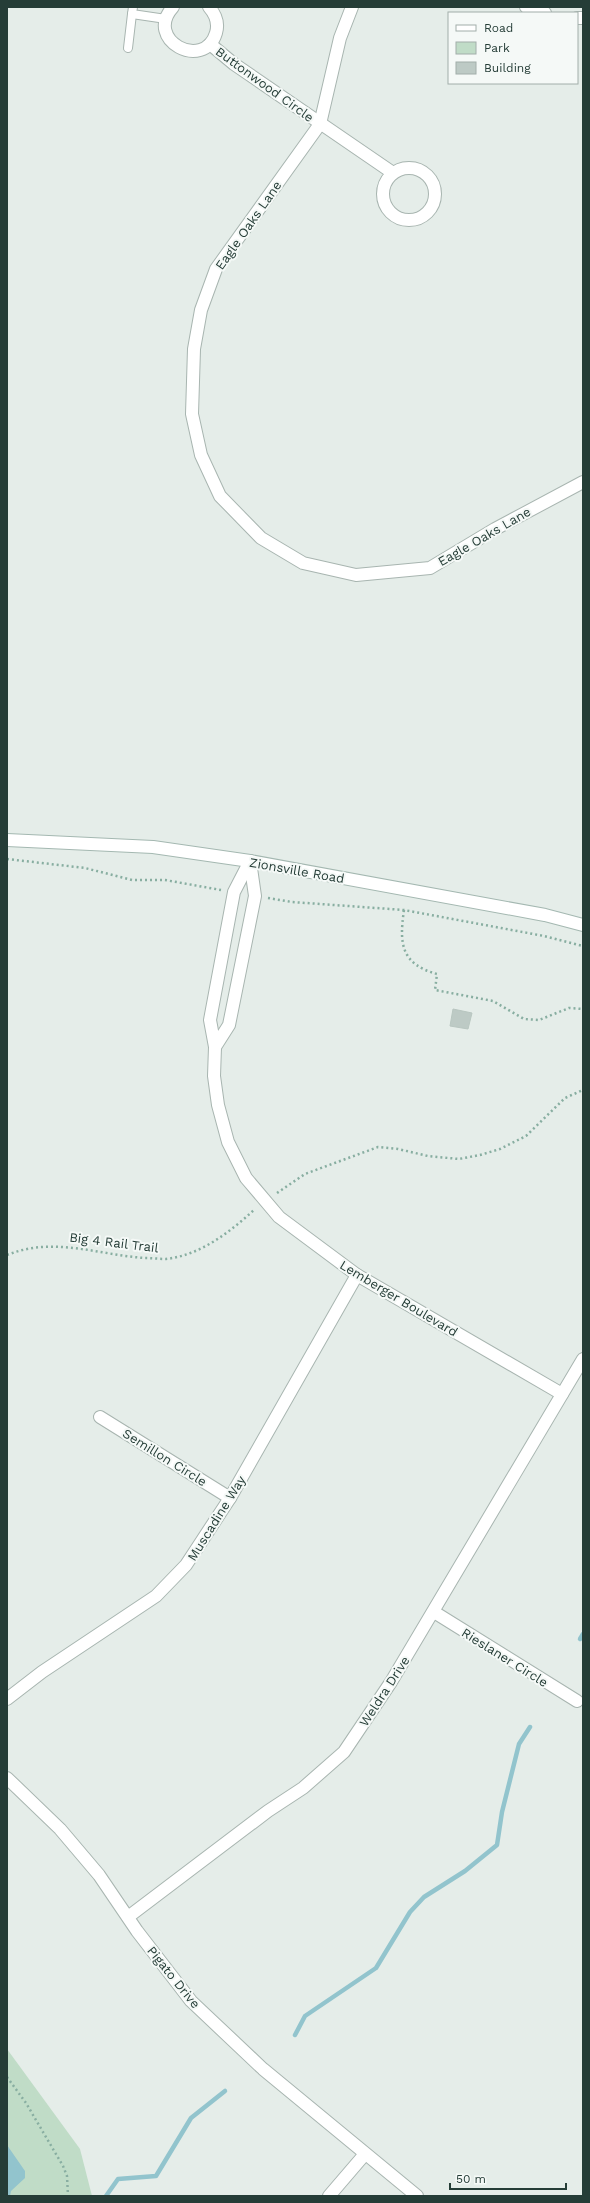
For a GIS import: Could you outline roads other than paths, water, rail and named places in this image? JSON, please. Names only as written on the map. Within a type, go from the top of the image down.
[{"type":"street","points":[[166,19],[174,7]]},
{"type":"street","name":"Buttonwood Circle","points":[[166,19],[168,35],[178,48],[195,51],[210,44],[217,28],[217,20],[209,7]]},
{"type":"street","name":"Eagle Oaks Lane","points":[[352,7],[340,38],[320,124],[251,222],[216,268],[201,310],[194,349],[192,414],[201,455],[220,496],[261,538],[303,562],[356,575],[430,568],[495,529],[583,482]]},
{"type":"street","points":[[526,7],[542,12]]},
{"type":"street","name":"Buttonwood Circle","points":[[210,44],[234,64],[393,173]]},
{"type":"street","points":[[410,168],[418,169],[431,180],[435,197],[427,212],[412,220],[404,219],[390,211],[385,204],[384,187],[393,173],[410,168]]},
{"type":"street","name":"Zionsville Road","points":[[7,840],[153,847],[250,861],[545,914],[583,924]]},
{"type":"street","points":[[215,1047],[229,1025],[255,896],[250,861]]},
{"type":"street","name":"Lemberger Boulevard","points":[[250,861],[234,892],[210,1020],[215,1047],[214,1076],[218,1105],[228,1142],[246,1178],[279,1217],[357,1275],[562,1394]]},
{"type":"street","name":"Muscadine Way","points":[[7,1699],[42,1672],[156,1596],[186,1565],[230,1498],[357,1275]]},
{"type":"street","name":"Weldra Drive","points":[[128,1918],[268,1811],[303,1788],[344,1752],[392,1682],[583,1359]]},
{"type":"street","name":"Semillon Circle","points":[[100,1417],[230,1498]]},
{"type":"street","name":"Rieslaner Circle","points":[[434,1612],[577,1701]]},
{"type":"street","name":"Pigato Drive","points":[[7,1778],[60,1829],[99,1875],[128,1918],[191,2001],[263,2069],[417,2196]]},
{"type":"street","points":[[329,2196],[365,2154]]},
{"type":"lane","points":[[128,48],[133,11],[166,19]]},
{"type":"water","points":[[7,2145],[25,2171],[25,2178],[11,2191],[10,2196],[7,2196]]},
{"type":"waterway","points":[[580,1639],[583,1634]]},
{"type":"waterway","points":[[295,2035],[305,2016],[376,1968],[410,1912],[424,1897],[465,1871],[497,1845],[502,1812],[519,1744],[530,1727]]},
{"type":"waterway","points":[[106,2196],[118,2179],[156,2176],[191,2118],[225,2091]]}]
